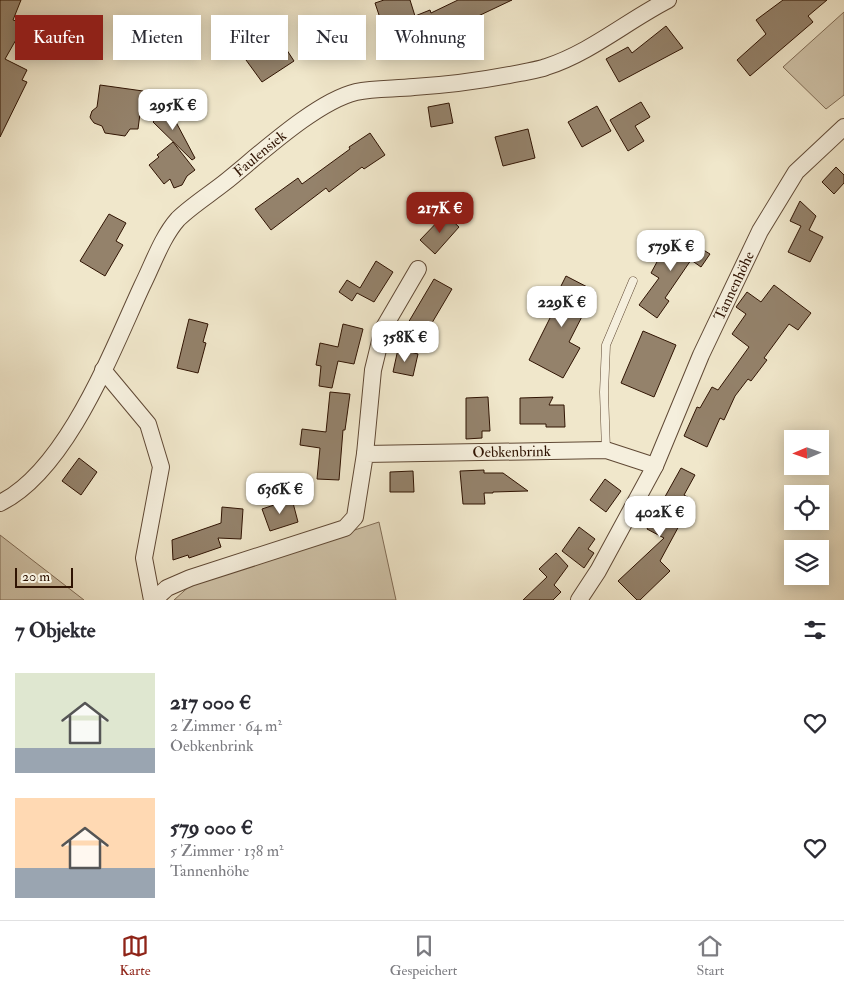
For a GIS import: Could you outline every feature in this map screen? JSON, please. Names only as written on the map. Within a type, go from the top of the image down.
[{"type":"street","name":"Faulensiek","points":[[0,504],[30,482],[54,455],[78,419],[161,246],[178,219],[302,120],[339,97],[358,92],[498,78],[547,67],[582,51],[646,5],[668,0]]},
{"type":"street","name":"Tannenhöhe","points":[[579,600],[598,571],[656,466],[701,355],[760,232],[796,172],[844,127]]},
{"type":"street","points":[[103,370],[148,424],[161,467],[144,558],[153,600],[167,588],[190,578],[345,528],[355,518],[365,454],[372,370],[383,329],[418,269]]},
{"type":"street","name":"Oebkenbrink","points":[[365,454],[606,450],[656,466]]},
{"type":"lane","points":[[606,450],[604,392],[606,346],[633,282]]},
{"type":"shaded area","points":[[844,12],[844,95],[826,109],[783,67]]},
{"type":"shaded area","points":[[379,522],[396,600],[174,600],[193,583]]},
{"type":"shaded area","points":[[0,535],[84,600],[0,600]]},
{"type":"building","points":[[0,0],[21,0],[13,20],[15,21],[15,42],[5,59],[27,70],[22,80],[27,82],[0,137]]},
{"type":"building","points":[[384,0],[410,0],[415,15],[379,15],[375,3]]},
{"type":"building","points":[[458,0],[512,0],[480,15],[418,15],[430,10],[431,13]]},
{"type":"building","points":[[783,0],[827,0],[808,16],[813,22],[750,76],[737,60],[766,34],[756,20]]},
{"type":"building","points":[[666,26],[683,48],[619,82],[606,59],[628,47],[632,53]]},
{"type":"building","points":[[288,52],[294,61],[262,82],[246,60],[288,60]]},
{"type":"building","points":[[100,85],[143,91],[138,129],[130,129],[125,136],[105,133],[102,126],[94,123],[90,117],[92,111],[97,107]]},
{"type":"building","points":[[641,102],[650,117],[635,126],[644,141],[628,151],[610,120]]},
{"type":"building","points":[[449,103],[453,123],[431,127],[428,107]]},
{"type":"building","points":[[597,106],[611,131],[582,147],[568,122]]},
{"type":"building","points":[[168,107],[195,158],[192,160],[153,122]]},
{"type":"building","points":[[528,129],[535,158],[503,166],[495,137]]},
{"type":"building","points":[[370,133],[385,155],[364,169],[362,167],[329,192],[326,188],[271,230],[255,209],[298,178],[302,184]]},
{"type":"building","points":[[173,142],[195,170],[187,176],[182,185],[174,188],[170,179],[164,184],[149,165],[159,157],[157,155]]},
{"type":"building","points":[[836,167],[844,175],[844,183],[834,194],[822,182]]},
{"type":"building","points":[[800,201],[816,216],[809,230],[823,237],[810,262],[788,252],[801,226],[790,221]]},
{"type":"building","points":[[109,214],[126,223],[116,241],[123,245],[105,276],[80,261]]},
{"type":"building","points":[[445,214],[459,227],[435,254],[420,240]]},
{"type":"building","points":[[677,234],[710,254],[701,267],[691,260],[665,298],[669,301],[657,318],[639,305],[659,278],[651,273]]},
{"type":"building","points":[[376,261],[393,272],[374,302],[357,293],[352,301],[339,292],[347,280],[360,288]]},
{"type":"building","points":[[566,276],[595,291],[569,342],[580,348],[563,378],[529,360],[553,312],[549,310]]},
{"type":"building","points":[[434,279],[452,289],[426,333],[408,323]]},
{"type":"building","points":[[774,285],[811,313],[798,330],[789,324],[764,358],[767,360],[751,381],[748,379],[735,396],[724,420],[720,418],[707,447],[684,436],[697,407],[700,408],[712,387],[718,390],[749,347],[732,334],[746,314],[736,307],[747,292],[761,302]]},
{"type":"building","points":[[189,319],[208,324],[203,342],[206,343],[198,373],[177,368]]},
{"type":"building","points":[[343,324],[363,329],[354,364],[338,361],[332,388],[319,386],[321,366],[316,365],[320,343],[338,347]]},
{"type":"building","points":[[643,331],[676,345],[654,397],[621,383]]},
{"type":"building","points":[[398,349],[418,354],[413,376],[393,372]]},
{"type":"building","points":[[330,392],[350,394],[345,430],[343,430],[339,480],[317,479],[320,448],[300,445],[302,429],[326,432]]},
{"type":"building","points":[[488,397],[490,431],[482,431],[482,438],[466,439],[466,398]]},
{"type":"building","points":[[553,397],[549,405],[564,405],[565,427],[546,427],[546,424],[520,424],[520,398]]},
{"type":"building","points":[[79,458],[97,472],[81,495],[62,481]]},
{"type":"building","points":[[681,468],[695,475],[684,495],[693,500],[660,561],[670,571],[640,600],[637,600],[618,581],[664,538],[647,529]]},
{"type":"building","points":[[484,470],[484,473],[503,473],[528,491],[484,493],[485,504],[463,504],[460,471]]},
{"type":"building","points":[[413,471],[414,492],[390,492],[390,472]]},
{"type":"building","points":[[605,479],[621,491],[606,512],[590,500]]},
{"type":"building","points":[[292,499],[298,522],[270,531],[262,509]]},
{"type":"building","points":[[222,507],[243,509],[241,539],[218,538],[221,547],[189,558],[188,555],[173,560],[172,540],[221,523]]},
{"type":"building","points":[[579,527],[595,539],[588,549],[594,553],[584,568],[562,551]]},
{"type":"building","points":[[556,553],[568,566],[554,585],[561,592],[553,600],[523,600],[547,577],[539,569]]}]
